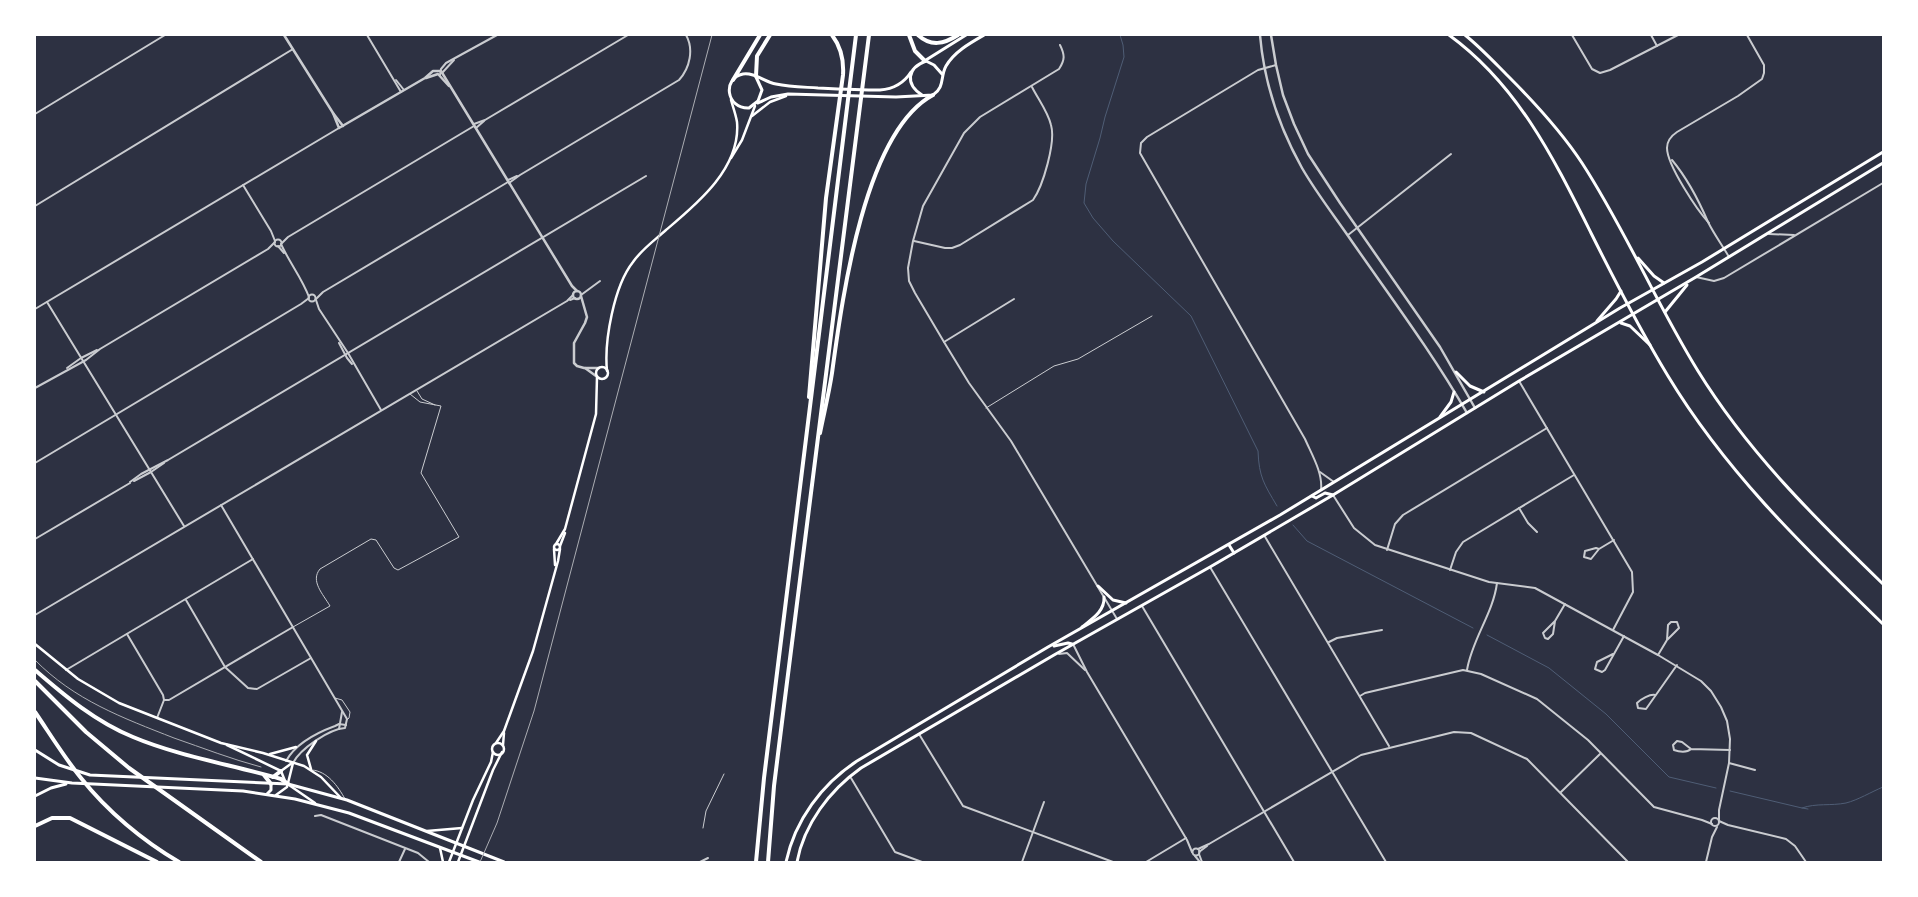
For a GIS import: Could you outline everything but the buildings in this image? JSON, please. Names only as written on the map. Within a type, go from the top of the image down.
[{"type":"highway","points":[[733,80],[760,35]]},
{"type":"highway","points":[[756,76],[757,56],[770,35]]},
{"type":"highway","points":[[806,437],[821,247],[844,64],[841,50],[832,35]]},
{"type":"highway","points":[[756,862],[765,769],[856,35]]},
{"type":"highway","points":[[768,862],[774,786],[869,35]]},
{"type":"highway","points":[[909,35],[915,51],[925,61]]},
{"type":"highway","points":[[918,35],[926,42],[935,44],[943,43],[958,35]]},
{"type":"highway","points":[[814,466],[843,298],[867,200],[881,162],[904,119],[919,104],[934,95]]},
{"type":"highway","points":[[35,670],[90,714],[132,737],[157,746],[273,777],[288,784]]},
{"type":"highway","points":[[35,681],[86,732],[129,768],[261,862]]},
{"type":"highway","points":[[35,712],[81,779],[96,795],[143,837],[179,862]]},
{"type":"highway","points":[[273,777],[281,771]]},
{"type":"highway","points":[[262,774],[271,784]]},
{"type":"highway","points":[[35,826],[52,818],[70,818],[157,862]]},
{"type":"main road","points":[[728,161],[737,131],[736,117],[729,91],[733,80],[737,76],[745,74],[756,76],[783,85],[885,90],[903,81],[918,64],[966,35]]},
{"type":"main road","points":[[731,98],[736,105],[749,108],[771,96],[792,94],[934,95],[941,86],[944,69],[952,57],[984,35]]},
{"type":"main road","points":[[1449,35],[1475,54],[1488,67],[1526,114],[1571,194],[1652,347],[1690,410],[1716,446],[1754,494],[1805,548],[1883,624]]},
{"type":"main road","points":[[1464,35],[1484,52],[1552,122],[1582,164],[1634,254],[1697,370],[1757,454],[1800,502],[1883,584]]},
{"type":"main road","points":[[925,61],[939,69],[943,77]]},
{"type":"main road","points":[[911,72],[912,86],[918,93],[925,96]]},
{"type":"main road","points":[[598,388],[606,377],[605,360],[618,289],[628,269],[640,253],[689,210],[711,186],[739,146],[755,105],[761,97],[762,90],[756,76]]},
{"type":"main road","points":[[751,118],[770,102],[792,94]]},
{"type":"main road","points":[[786,862],[795,834],[819,794],[844,770],[1048,647],[1229,545],[1335,482],[1652,289],[1883,152]]},
{"type":"main road","points":[[797,862],[804,839],[816,815],[826,801],[850,777],[875,760],[1073,644],[1234,554],[1519,381],[1696,278],[1766,233],[1883,163]]},
{"type":"main road","points":[[1634,254],[1654,276],[1664,283]]},
{"type":"main road","points":[[1665,312],[1691,281]]},
{"type":"main road","points":[[1593,325],[1616,299],[1621,290]]},
{"type":"main road","points":[[1621,322],[1630,326],[1652,347]]},
{"type":"main road","points":[[450,862],[462,828],[491,762],[492,746],[504,731],[532,651],[558,561],[560,547],[564,538],[596,414],[598,388],[596,370],[605,360]]},
{"type":"main road","points":[[599,368],[604,368],[607,371]]},
{"type":"main road","points":[[1456,372],[1470,386],[1484,392]]},
{"type":"main road","points":[[597,376],[602,379],[606,377]]},
{"type":"main road","points":[[1438,420],[1452,402],[1454,392]]},
{"type":"main road","points":[[1311,496],[1316,498],[1325,493],[1333,495]]},
{"type":"main road","points":[[555,567],[554,549],[565,529]]},
{"type":"main road","points":[[556,544],[560,547]]},
{"type":"main road","points":[[1229,545],[1234,554]]},
{"type":"main road","points":[[554,549],[558,550],[560,547]]},
{"type":"main road","points":[[1098,586],[1118,603],[1127,603]]},
{"type":"main road","points":[[1073,633],[1096,615],[1104,603],[1104,597]]},
{"type":"main road","points":[[1048,647],[1068,643],[1073,644]]},
{"type":"main road","points":[[35,644],[66,670],[105,695],[278,768],[288,784],[316,804]]},
{"type":"main road","points":[[458,862],[493,770],[503,751],[504,731]]},
{"type":"main road","points":[[311,770],[307,755],[316,741]]},
{"type":"main road","points":[[221,743],[269,755],[311,770],[344,799]]},
{"type":"main road","points":[[496,743],[501,744],[503,751]]},
{"type":"main road","points":[[269,755],[296,747]]},
{"type":"main road","points":[[35,750],[51,761],[74,772],[120,777],[288,784],[344,799],[504,862]]},
{"type":"main road","points":[[493,752],[498,755],[503,751]]},
{"type":"main road","points":[[281,771],[286,761]]},
{"type":"main road","points":[[281,771],[293,763]]},
{"type":"main road","points":[[275,796],[283,791],[288,784],[293,763]]},
{"type":"main road","points":[[35,778],[72,784],[229,790],[267,794],[349,813],[479,862]]},
{"type":"main road","points":[[35,796],[51,788],[72,784]]},
{"type":"main road","points":[[267,794],[271,790],[271,784]]},
{"type":"main road","points":[[427,831],[462,828]]},
{"type":"main road","points":[[795,834],[804,839]]},
{"type":"main road","points":[[440,848],[443,862]]},
{"type":"street","points":[[35,114],[165,35]]},
{"type":"street","points":[[284,35],[333,113],[340,128]]},
{"type":"street","points":[[368,35],[402,91]]},
{"type":"street","points":[[35,309],[402,91],[425,78],[441,72],[454,60],[497,35]]},
{"type":"street","points":[[35,388],[268,249],[277,246],[288,237],[628,35]]},
{"type":"street","points":[[35,463],[301,304],[309,297],[323,292],[679,80],[684,73],[690,56],[690,44],[686,35]]},
{"type":"street","points":[[1260,35],[1264,68],[1277,114],[1296,156],[1323,200],[1434,358],[1467,413]]},
{"type":"street","points":[[1272,35],[1276,65],[1288,110],[1303,144],[1323,178],[1456,372],[1475,408]]},
{"type":"street","points":[[1572,35],[1592,69],[1600,73],[1610,70],[1678,35]]},
{"type":"street","points":[[1651,35],[1657,46]]},
{"type":"street","points":[[1729,257],[1674,169],[1667,147],[1668,141],[1674,134],[1738,96],[1762,79],[1764,65],[1747,35]]},
{"type":"street","points":[[1060,46],[1064,60],[1059,69],[980,117],[964,133],[923,206],[913,241],[908,268],[909,281],[944,342],[986,408],[1011,440],[1117,620]]},
{"type":"street","points":[[35,206],[293,49]]},
{"type":"street","points":[[1276,65],[1264,68],[1148,137],[1141,144],[1140,153],[1304,436],[1320,472],[1321,490]]},
{"type":"street","points":[[441,72],[572,286],[575,296],[585,308]]},
{"type":"street","points":[[913,241],[952,248],[1034,200],[1039,192],[1053,138],[1052,126],[1032,87]]},
{"type":"street","points":[[333,113],[344,126]]},
{"type":"street","points":[[1348,235],[1452,154]]},
{"type":"street","points":[[130,482],[151,472],[168,460],[646,176]]},
{"type":"street","points":[[1696,278],[1714,281],[1724,278],[1883,183]]},
{"type":"street","points":[[244,185],[271,231],[277,246],[284,252],[306,287],[316,299],[319,309],[381,410]]},
{"type":"street","points":[[271,231],[282,243],[284,252]]},
{"type":"street","points":[[1766,233],[1796,235]]},
{"type":"street","points":[[268,249],[279,239],[288,237]]},
{"type":"street","points":[[35,615],[600,281]]},
{"type":"street","points":[[572,286],[580,293],[586,319],[574,341],[575,364],[597,376]]},
{"type":"street","points":[[306,287],[311,302],[319,309]]},
{"type":"street","points":[[301,304],[311,302],[323,292]]},
{"type":"street","points":[[575,296],[580,293]]},
{"type":"street","points":[[944,342],[1014,299]]},
{"type":"street","points":[[47,302],[184,527]]},
{"type":"street","points":[[584,368],[599,368]]},
{"type":"street","points":[[1519,381],[1632,572],[1634,586],[1630,599],[1613,630]]},
{"type":"street","points":[[1387,550],[1395,524],[1403,515],[1547,428]]},
{"type":"street","points":[[35,539],[149,469],[168,460]]},
{"type":"street","points":[[1320,472],[1335,482]]},
{"type":"street","points":[[1450,570],[1456,552],[1463,542],[1574,474]]},
{"type":"street","points":[[1333,495],[1354,528],[1368,540],[1387,550],[1497,583],[1535,588],[1677,665],[1701,681],[1719,703],[1727,721],[1730,750],[1729,763],[1718,810],[1713,819],[1712,837],[1706,862]]},
{"type":"street","points":[[221,505],[348,719],[345,728],[316,741],[299,753],[293,763]]},
{"type":"street","points":[[1519,508],[1528,523],[1537,532]]},
{"type":"street","points":[[1264,535],[1389,747]]},
{"type":"street","points":[[1600,549],[1585,551],[1584,557],[1591,559],[1600,549],[1614,540]]},
{"type":"street","points":[[66,670],[253,559]]},
{"type":"street","points":[[1210,567],[1386,862]]},
{"type":"street","points":[[1467,670],[1470,656],[1494,601],[1497,583]]},
{"type":"street","points":[[186,600],[225,667],[248,688],[253,690],[311,658]]},
{"type":"street","points":[[1555,621],[1553,634],[1548,639],[1543,633],[1544,630],[1555,621],[1565,604]]},
{"type":"street","points":[[1141,606],[1294,862]]},
{"type":"street","points":[[1658,655],[1667,640],[1679,628],[1677,622],[1671,622],[1668,625],[1667,640]]},
{"type":"street","points":[[164,700],[169,700],[293,627]]},
{"type":"street","points":[[1328,642],[1337,638],[1382,630]]},
{"type":"street","points":[[127,634],[163,695],[164,700],[157,718]]},
{"type":"street","points":[[1613,654],[1598,662],[1595,669],[1602,672],[1605,670],[1624,636]]},
{"type":"street","points":[[1073,644],[1087,672],[1187,839],[1192,852],[1201,862]]},
{"type":"street","points":[[1054,655],[1067,653],[1087,672]]},
{"type":"street","points":[[1655,695],[1640,700],[1638,708],[1646,709],[1677,665]]},
{"type":"street","points":[[1360,696],[1365,693],[1467,670],[1481,674],[1537,699],[1588,740],[1654,807],[1702,820],[1712,825],[1728,825]]},
{"type":"street","points":[[286,761],[296,747],[339,724],[342,718],[342,709]]},
{"type":"street","points":[[339,724],[346,725]]},
{"type":"street","points":[[339,724],[340,729]]},
{"type":"street","points":[[1192,852],[1209,844],[1364,753],[1454,732],[1467,732],[1527,758],[1628,862]]},
{"type":"street","points":[[919,734],[963,806],[1113,862]]},
{"type":"street","points":[[1691,750],[1682,742],[1677,741],[1673,744],[1674,750],[1678,752],[1730,750]]},
{"type":"street","points":[[1561,792],[1601,754]]},
{"type":"street","points":[[1729,763],[1755,770]]},
{"type":"street","points":[[850,777],[895,852],[922,862]]},
{"type":"street","points":[[1022,862],[1044,802]]},
{"type":"street","points":[[1712,837],[1718,826],[1718,810]]},
{"type":"street","points":[[315,816],[320,815],[421,855],[429,862]]},
{"type":"street","points":[[1702,820],[1719,820],[1728,825],[1786,838],[1796,846],[1806,862]]},
{"type":"street","points":[[1187,839],[1199,853],[1201,862]]},
{"type":"street","points":[[1146,862],[1187,839]]},
{"type":"street","points":[[1195,856],[1209,844]]},
{"type":"street","points":[[399,862],[405,849]]},
{"type":"street","points":[[700,862],[708,858]]},
{"type":"lane","points":[[986,408],[1054,366],[1078,359],[1152,316]]},
{"type":"lane","points":[[293,627],[330,606],[315,580],[316,574],[320,569],[371,539],[376,540],[394,569],[398,570],[459,537],[421,473],[441,406],[422,399],[416,390]]},
{"type":"lane","points":[[409,394],[420,402],[436,405]]},
{"type":"lane","points":[[335,698],[344,702],[350,712],[348,719]]},
{"type":"lane","points":[[703,828],[706,811],[724,774]]},
{"type":"waterway","points":[[1120,35],[1124,57],[1086,184],[1084,203],[1093,218],[1113,241],[1191,316],[1258,451],[1263,480],[1277,506]]},
{"type":"waterway","points":[[1293,525],[1307,541],[1473,628]]},
{"type":"waterway","points":[[1487,635],[1549,668],[1606,714],[1669,777],[1716,788]]},
{"type":"waterway","points":[[1730,791],[1802,808],[1846,803],[1883,787]]},
{"type":"waterway","points":[[1802,808],[1808,809]]},
{"type":"tram line","points":[[35,660],[66,686],[118,715],[174,738],[261,767]]},
{"type":"railway","points":[[480,862],[497,823],[534,711],[712,35]]}]
